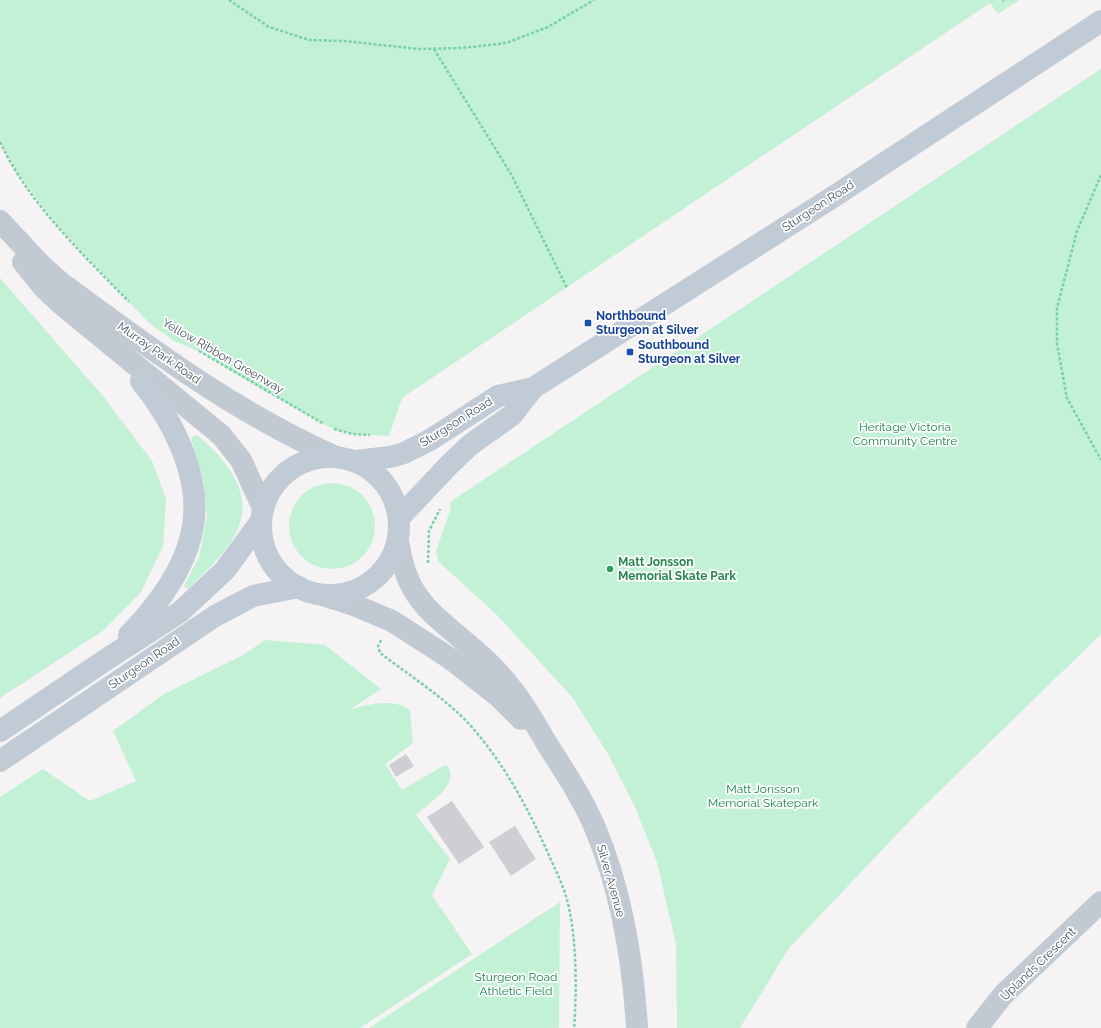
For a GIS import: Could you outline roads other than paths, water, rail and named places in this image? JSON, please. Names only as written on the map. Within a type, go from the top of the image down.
[{"type":"main road","name":"Sturgeon Road","points":[[346,459],[390,457],[404,452],[430,440],[498,396],[533,388],[813,210],[1101,21]]},
{"type":"main road","points":[[107,658],[149,615],[179,567],[191,536],[195,513],[191,479],[177,436],[164,412],[141,382]]},
{"type":"main road","name":"Sturgeon Road","points":[[399,518],[470,445],[512,415],[533,388]]},
{"type":"main road","points":[[314,459],[346,459],[372,471],[385,484],[394,500],[399,518],[398,541],[388,564],[371,582],[348,593],[322,595],[299,587],[278,571],[270,560],[262,534],[262,514],[274,486],[291,468],[314,459]]},
{"type":"main road","name":"Sturgeon Road","points":[[0,731],[107,658],[180,612],[225,570],[262,514]]},
{"type":"main road","name":"Sturgeon Road","points":[[0,761],[215,616],[253,596],[299,587]]},
{"type":"street","name":"Murray Park Road","points":[[0,221],[60,282],[184,371],[256,417],[346,459]]},
{"type":"street","name":"Murray Park Road","points":[[0,228],[43,287],[61,304],[221,434],[241,460],[262,514]]},
{"type":"street","points":[[110,344],[141,382]]},
{"type":"street","name":"Silver Avenue","points":[[398,541],[402,563],[415,592],[428,609],[479,654],[511,687],[581,798],[596,830],[608,863],[628,943],[637,1028]]},
{"type":"street","name":"Silver Avenue","points":[[322,595],[354,605],[392,621],[451,659],[498,696],[549,746]]},
{"type":"street","name":"Uplands Crescent","points":[[977,1028],[1003,995],[1101,902]]},
{"type":"place","name":"Northbound Sturgeon at Silver","points":[[588,323]]},
{"type":"place","name":"Southbound Sturgeon at Silver","points":[[630,352]]},
{"type":"place","name":"Matt Jonsson Memorial Skate Park","points":[[610,569]]},
{"type":"park label","name":"Heritage Victoria Community Centre","points":[[905,434]]},
{"type":"park label","name":"Matt Jonsson Memorial Skatepark","points":[[763,796]]},
{"type":"park label","name":"Sturgeon Road Athletic Field","points":[[516,984]]}]
